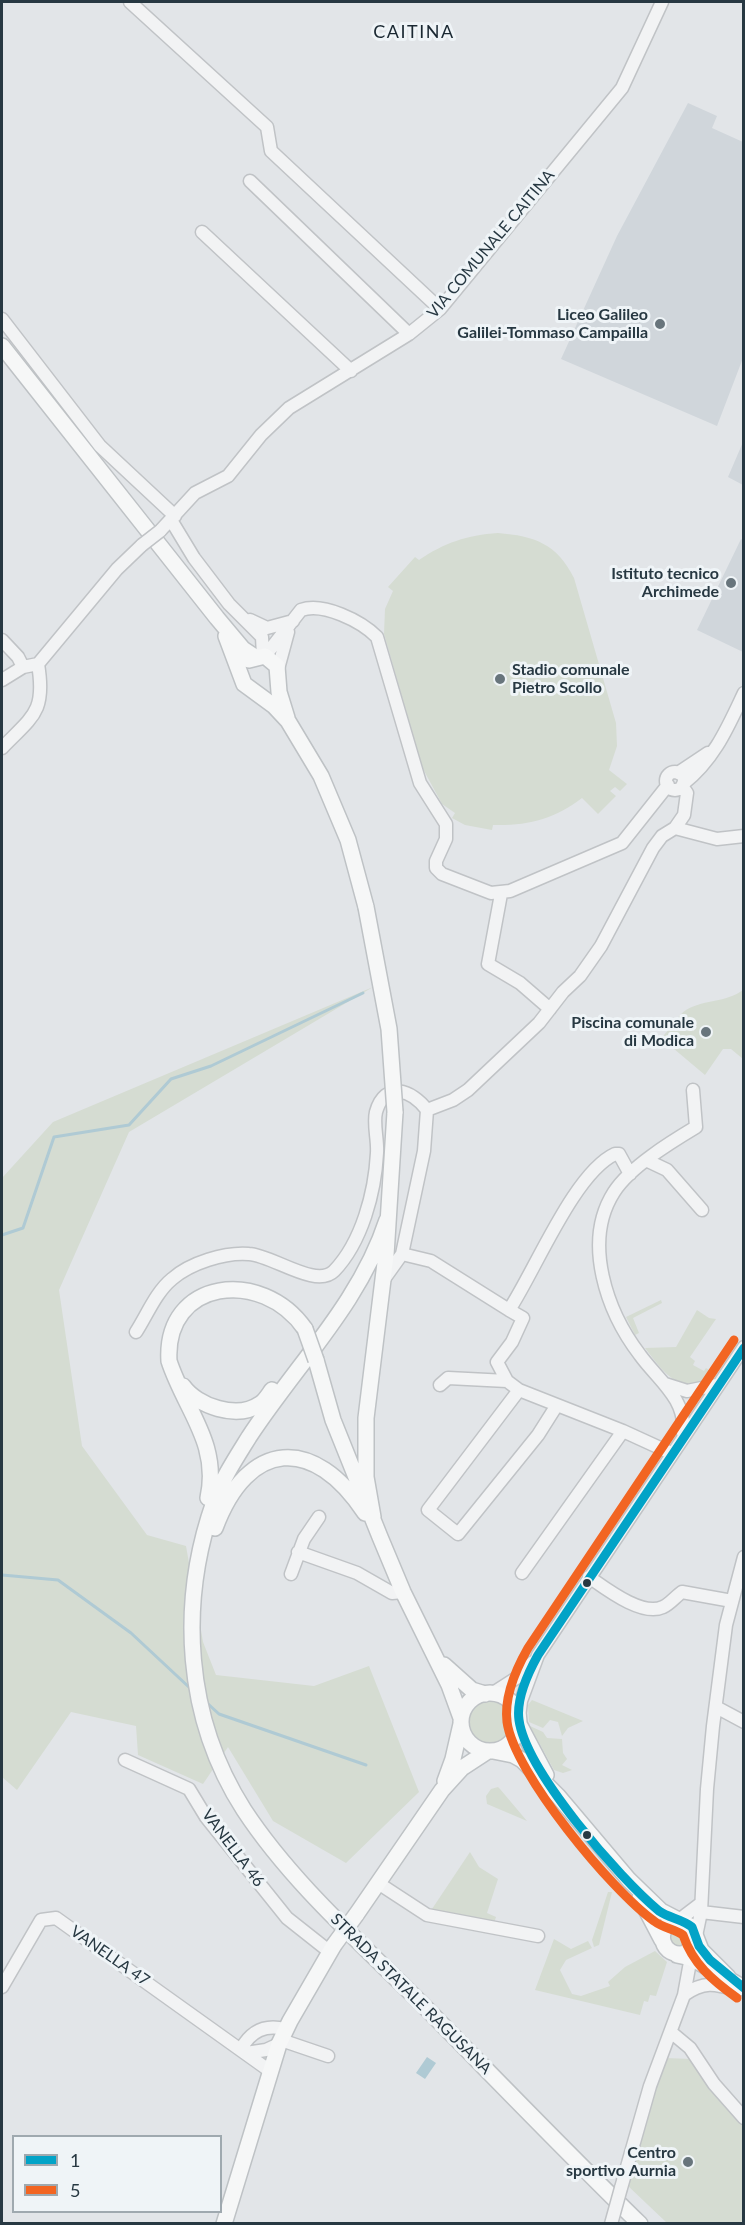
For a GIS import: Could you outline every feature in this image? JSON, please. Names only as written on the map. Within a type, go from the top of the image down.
[{"type":"main road","points":[[2,346],[243,649],[275,662],[288,721]]},
{"type":"main road","points":[[217,618],[248,688],[258,693],[288,721],[321,776],[336,810],[360,878],[389,1029],[395,1112],[382,1282],[366,1418],[366,1477],[373,1517]]},
{"type":"main road","points":[[242,678],[246,662],[261,656]]},
{"type":"main road","points":[[258,693],[270,690],[278,675]]},
{"type":"main road","points":[[197,1566],[214,1501],[229,1469],[259,1422],[336,1317],[371,1264],[387,1220]]},
{"type":"main road","points":[[197,1566],[198,1543],[212,1470],[208,1450],[172,1371],[168,1347],[176,1321],[191,1304],[223,1290],[252,1290],[279,1301],[296,1316],[305,1329],[333,1420],[403,1592],[433,1654],[469,1743],[491,1751],[504,1752],[522,1760],[558,1796],[684,1947]]},
{"type":"main road","points":[[172,1371],[187,1391],[207,1405],[231,1410],[253,1407],[260,1404],[336,1317]]},
{"type":"main road","points":[[197,1566],[221,1511],[238,1485],[257,1467],[282,1458],[313,1462],[333,1475],[357,1502],[380,1537]]},
{"type":"main road","name":"STRADA STATALE RAGUSANA","points":[[197,1566],[191,1610],[192,1655],[198,1699],[224,1776],[245,1811],[298,1878],[640,2223]]},
{"type":"main road","points":[[433,1654],[465,1684],[507,1699],[558,1796]]},
{"type":"main road","points":[[441,1790],[453,1759],[466,1705],[489,1693]]},
{"type":"main road","points":[[224,2223],[282,2038],[332,1949],[441,1790],[462,1768],[491,1751],[508,1745],[514,1739],[519,1721]]},
{"type":"main road","points":[[628,1880],[661,1911],[692,1927],[684,1947]]},
{"type":"main road","points":[[678,1920],[665,1927],[684,1947],[709,1959],[744,1990]]},
{"type":"street","points":[[130,2],[267,127],[272,151],[440,309]]},
{"type":"street","name":"VIA COMUNALE CAITINA","points":[[38,664],[117,569],[160,531],[195,493],[228,476],[261,435],[289,408],[410,334],[440,309],[593,120],[622,88],[662,2]]},
{"type":"street","points":[[250,181],[410,334]]},
{"type":"street","points":[[202,232],[351,370]]},
{"type":"street","points":[[2,319],[100,446],[173,518],[194,558],[234,609],[262,637],[261,656]]},
{"type":"street","points":[[261,656],[301,610],[325,608],[377,637],[420,783],[446,824],[446,839],[436,861],[436,868],[452,878],[491,893],[501,894],[622,843],[646,816],[663,804],[678,783],[706,764],[724,736],[744,693]]},
{"type":"street","points":[[234,609],[258,625],[267,628],[292,623]]},
{"type":"street","points":[[278,675],[292,623]]},
{"type":"street","points":[[2,640],[18,657],[23,667]]},
{"type":"street","points":[[2,680],[23,667],[38,664],[42,685],[39,705],[35,713],[2,748]]},
{"type":"street","points":[[427,1110],[453,1100],[468,1090],[513,1049],[580,976],[602,946],[653,848],[662,836],[675,828],[687,807],[687,793],[678,783]]},
{"type":"street","points":[[675,828],[717,839],[744,836]]},
{"type":"street","points":[[501,894],[489,964],[520,983],[550,1009]]},
{"type":"street","points":[[136,1332],[171,1280],[189,1267],[224,1256],[248,1253],[268,1257],[305,1275],[321,1277],[333,1272],[351,1246],[373,1191],[377,1151],[375,1113],[382,1100],[393,1092],[404,1090],[417,1097],[427,1110],[424,1151],[402,1254],[382,1282]]},
{"type":"street","points":[[683,1434],[684,1418],[678,1402],[626,1334],[611,1302],[600,1265],[598,1246],[606,1209],[614,1193],[630,1174],[673,1141],[696,1127],[693,1090]]},
{"type":"street","points":[[509,1310],[561,1216],[594,1170],[611,1155],[619,1154],[630,1174]]},
{"type":"street","points":[[648,1161],[667,1170],[702,1210]]},
{"type":"street","points":[[402,1254],[432,1261],[523,1318],[512,1342],[497,1362],[507,1382],[519,1390],[623,1431],[671,1453]]},
{"type":"street","points":[[489,1693],[518,1677],[534,1661],[683,1434],[744,1347]]},
{"type":"street","points":[[440,1385],[448,1378],[507,1382]]},
{"type":"street","points":[[662,1382],[687,1391],[701,1408]]},
{"type":"street","points":[[687,1391],[717,1385]]},
{"type":"street","points":[[519,1390],[428,1510],[458,1534],[538,1435],[557,1405]]},
{"type":"street","points":[[678,1402],[701,1408]]},
{"type":"street","points":[[522,1573],[623,1431]]},
{"type":"street","points":[[291,1574],[297,1552],[319,1517]]},
{"type":"street","points":[[297,1552],[357,1573],[392,1593],[403,1592]]},
{"type":"street","points":[[685,1992],[681,1968],[684,1947],[701,1908],[707,1789],[726,1625],[743,1558]]},
{"type":"street","points":[[589,1577],[628,1603],[657,1609],[664,1607],[682,1592],[732,1601]]},
{"type":"street","points":[[519,1721],[521,1701],[534,1661]]},
{"type":"street","points":[[716,1707],[744,1722]]},
{"type":"street","name":"VANELLA 46","points":[[125,1760],[189,1789],[206,1817],[286,1918],[332,1949]]},
{"type":"street","points":[[378,1883],[427,1915],[538,1936]]},
{"type":"street","points":[[678,1920],[701,1908],[744,1917]]},
{"type":"street","name":"VANELLA 47","points":[[2,1988],[41,1920],[56,1918],[243,2051]]},
{"type":"street","points":[[611,2223],[650,2086],[672,2033],[685,1992],[684,1947]]},
{"type":"street","points":[[685,1992],[710,1983],[744,1990]]},
{"type":"street","points":[[243,2051],[249,2036],[257,2031],[275,2027],[282,2038],[328,2056]]},
{"type":"street","points":[[672,2033],[690,2048],[714,2084],[744,2118]]},
{"type":"street","points":[[243,2051],[266,2050],[282,2038]]},
{"type":"street","points":[[243,2051],[270,2071]]},
{"type":"shaded area","points":[[688,103],[717,116],[712,128],[743,142],[743,358],[717,426],[561,359],[617,236]]},
{"type":"shaded area","points":[[743,442],[744,485],[728,477]]},
{"type":"shaded area","name":"Stadio comunale Pietro Scollo","points":[[498,533],[523,537],[544,544],[560,557],[574,578],[616,723],[617,746],[609,770],[627,784],[620,791],[615,787],[610,791],[616,796],[598,814],[582,798],[540,820],[493,825],[492,830],[465,825],[452,818],[455,813],[442,804],[422,767],[384,634],[385,609],[393,591],[388,587],[415,557],[419,560],[438,549],[466,538]]},
{"type":"shaded area","name":"Istituto tecnico Archimede","points":[[741,539],[744,541],[743,652],[697,630]]},
{"type":"shaded area","points":[[373,987],[129,1132],[59,1290],[82,1446],[147,1535],[186,1546],[203,1642],[216,1675],[314,1686],[369,1666],[419,1792],[346,1863],[273,1821],[228,1747],[203,1784],[138,1755],[136,1726],[71,1712],[17,1790],[2,1777],[2,1178],[53,1122]]},
{"type":"shaded area","name":"Piscina comunale di Modica","points":[[743,990],[743,1059],[731,1049],[723,1049],[705,1075],[661,1038],[686,1010],[729,997]]},
{"type":"shaded area","points":[[661,1300],[662,1303],[633,1318],[639,1333],[635,1335],[626,1317]]},
{"type":"shaded area","points":[[697,1310],[709,1318],[716,1319],[690,1357],[695,1361],[693,1365],[704,1371],[706,1368],[715,1374],[706,1382],[690,1385],[674,1380],[645,1348],[676,1347]]},
{"type":"shaded area","points":[[489,1699],[505,1706],[512,1722],[505,1738],[489,1745],[473,1738],[466,1722],[473,1706]]},
{"type":"shaded area","points":[[532,1700],[583,1721],[568,1728],[562,1736],[558,1722],[550,1720],[543,1728],[529,1722],[528,1705]]},
{"type":"shaded area","points":[[530,1726],[543,1732],[547,1738],[562,1739],[563,1753],[567,1759],[562,1765],[572,1770],[563,1773],[554,1770]]},
{"type":"shaded area","points":[[498,1787],[527,1821],[487,1804],[486,1796],[491,1789]]},
{"type":"shaded area","points":[[470,1852],[479,1867],[498,1879],[487,1913],[496,1917],[494,1923],[430,1912]]},
{"type":"shaded area","points":[[608,1892],[612,1892],[599,1945],[594,1947],[592,1940]]},
{"type":"shaded area","points":[[679,1925],[690,1936],[685,1947],[673,1948],[667,1933]]},
{"type":"shaded area","points":[[554,1939],[571,1949],[588,1941],[592,1948],[566,1960],[560,1970],[572,1994],[581,1996],[610,1986],[608,1982],[625,1967],[655,1951],[667,1962],[656,1996],[650,1995],[648,2002],[644,2001],[640,2015],[535,1990]]},
{"type":"shaded area","name":"Centro sportivo Aurnia","points":[[665,2058],[692,2059],[743,2124],[743,2223],[667,2223],[627,2185],[638,2140]]},
{"type":"water","points":[[427,2057],[436,2063],[425,2079],[416,2073]]},
{"type":"waterway","points":[[2,1235],[23,1228],[54,1137],[129,1125],[171,1079],[211,1066],[363,993]]},
{"type":"waterway","points":[[2,1575],[58,1580],[131,1633],[191,1689]]},
{"type":"waterway","points":[[207,1703],[219,1714],[366,1765]]},
{"type":"transit line","name":"5","points":[[734,1340],[528,1648],[512,1684],[507,1703],[507,1722],[514,1744],[527,1770],[567,1829],[591,1858],[636,1906],[657,1923],[683,1935],[692,1955],[704,1971],[737,1998]]},
{"type":"transit line","name":"1","points":[[744,1348],[538,1655],[530,1670],[519,1704],[519,1720],[525,1741],[538,1767],[599,1850],[659,1911],[692,1927],[699,1946],[710,1960],[744,1988]]},
{"type":"place","name":"Liceo Galileo Galilei-Tommaso Campailla","points":[[660,324]]},
{"type":"place","name":"Istituto tecnico Archimede","points":[[731,583]]},
{"type":"place","name":"Stadio comunale Pietro Scollo","points":[[500,679]]},
{"type":"place","name":"Piscina comunale di Modica","points":[[706,1032]]},
{"type":"place","name":"Centro sportivo Aurnia","points":[[688,2162]]},
{"type":"district","name":"CAITINA","points":[[414,32]]}]
